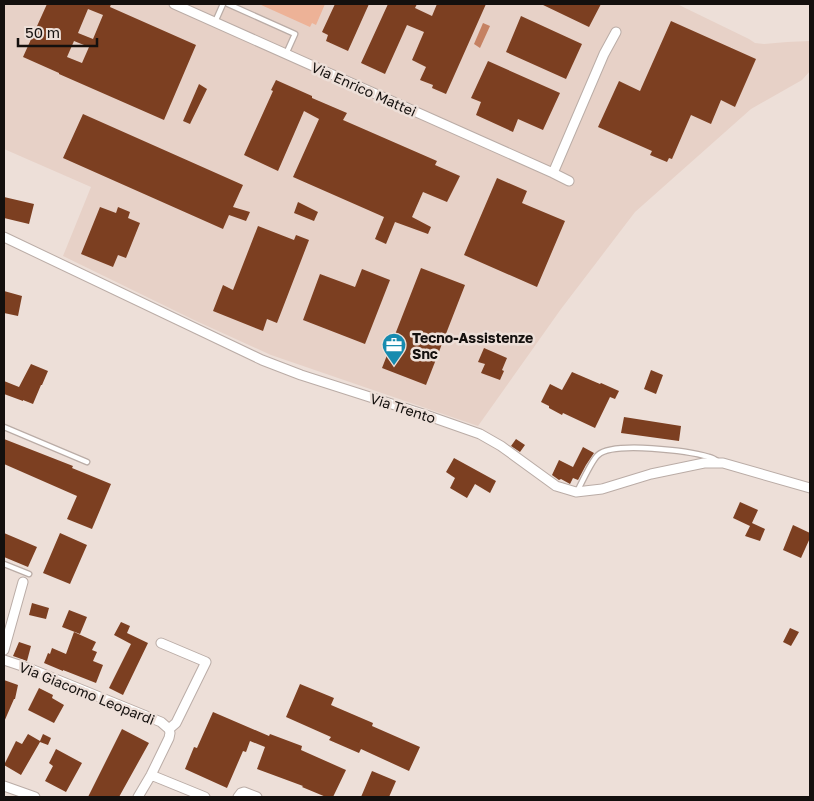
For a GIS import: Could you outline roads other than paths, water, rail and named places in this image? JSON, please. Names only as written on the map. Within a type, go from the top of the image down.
[{"type":"street","name":"Via Enrico Mattei","points":[[174,4],[570,181]]},
{"type":"street","points":[[553,173],[604,54],[616,32]]},
{"type":"street","name":"Via Trento","points":[[4,237],[262,360],[301,375],[480,434],[501,446],[556,486],[576,492],[602,489],[652,474],[704,463],[723,463],[810,488]]},
{"type":"street","points":[[4,650],[23,582]]},
{"type":"street","points":[[138,797],[170,734],[169,729],[176,723],[206,662],[161,643]]},
{"type":"street","name":"Via Giacomo Leopardi","points":[[4,660],[31,669],[161,722],[169,729]]},
{"type":"street","points":[[151,774],[205,797]]},
{"type":"street","points":[[4,786],[35,797]]},
{"type":"street","points":[[238,797],[244,792],[257,797]]},
{"type":"lane","points":[[215,22],[223,4]]},
{"type":"lane","points":[[228,4],[295,34],[286,54]]},
{"type":"lane","points":[[4,427],[87,462]]},
{"type":"lane","points":[[576,492],[598,454],[611,450],[648,448],[686,451],[711,457],[723,463]]},
{"type":"lane","points":[[4,564],[29,574]]},
{"type":"place","name":"Tecno-Assistenze Snc","points":[[394,366]]}]
